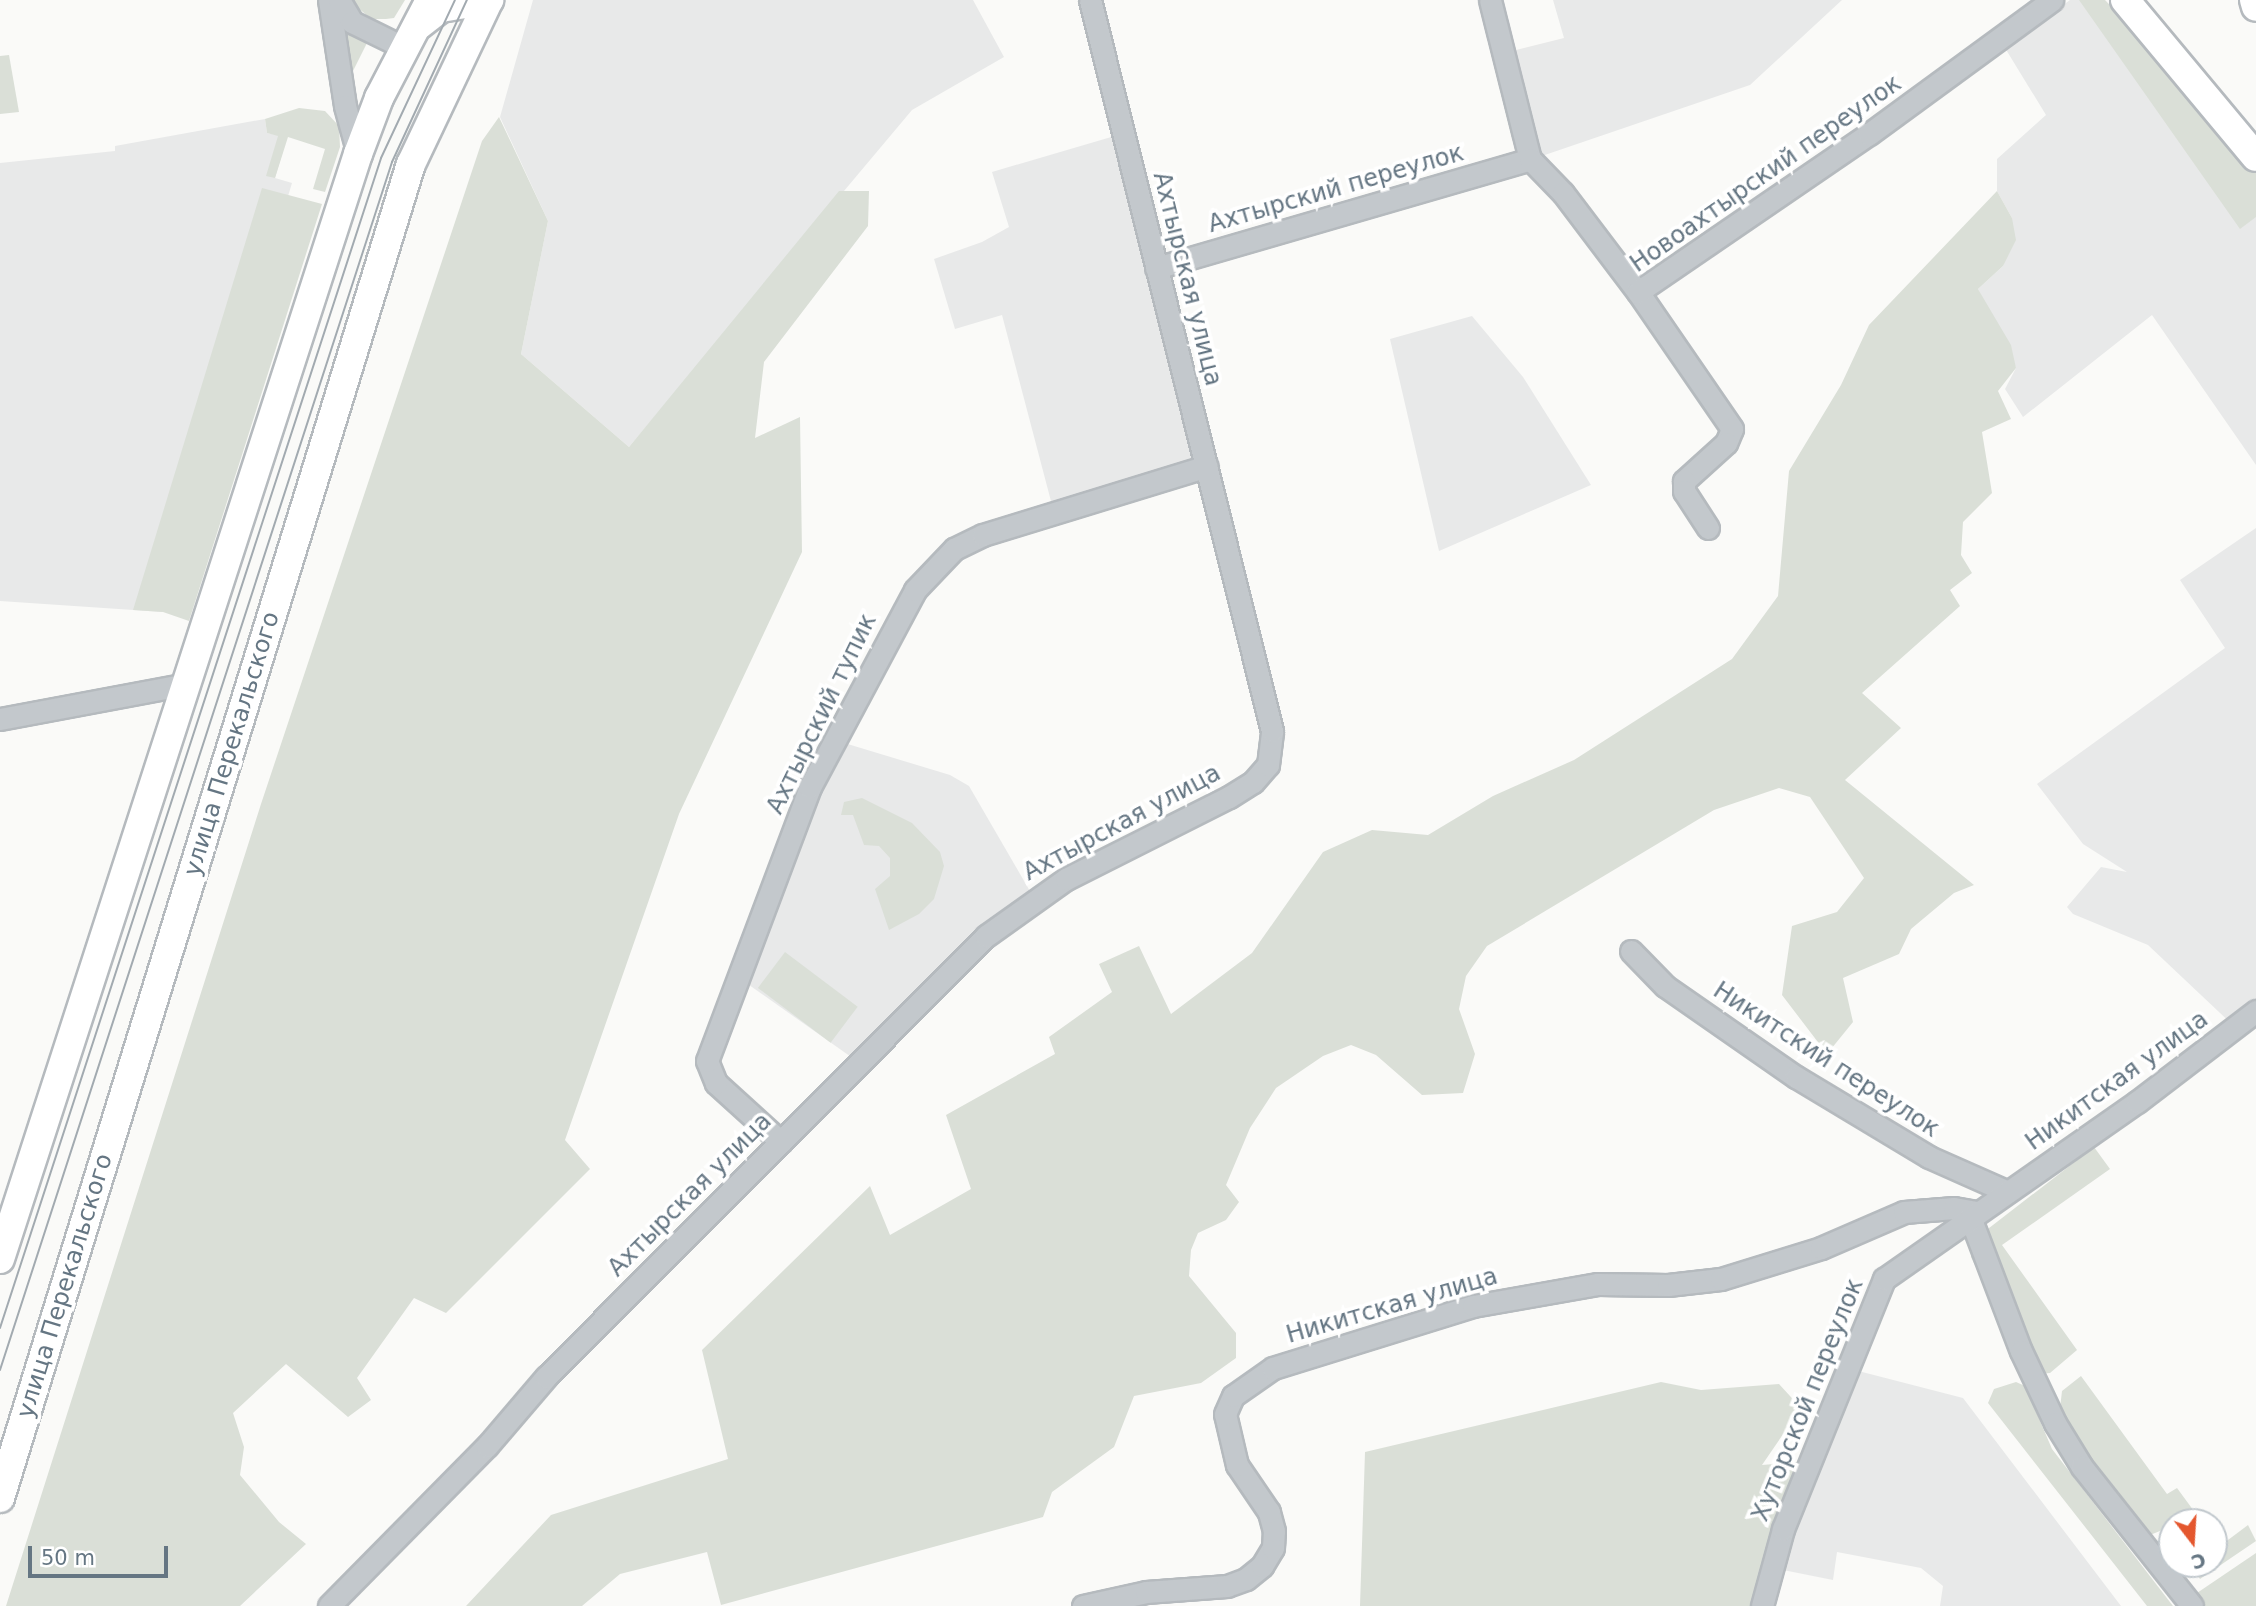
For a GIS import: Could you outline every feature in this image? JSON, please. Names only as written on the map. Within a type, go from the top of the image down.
[{"type":"main road","points":[[0,1259],[359,154],[403,47],[430,0]]},
{"type":"main road","points":[[403,47],[415,29],[441,8],[489,0]]},
{"type":"main road","name":"улица Перекальского","points":[[0,1498],[411,164],[489,0]]},
{"type":"main road","points":[[2125,0],[2256,157]]},
{"type":"main road","points":[[2254,0],[2256,6]]},
{"type":"street","points":[[329,0],[345,106],[359,154]]},
{"type":"street","points":[[339,0],[352,22],[403,47]]},
{"type":"street","name":"Ахтырская улица","points":[[329,1606],[487,1446],[546,1377],[986,936],[1029,901],[1229,797],[1253,782],[1268,765],[1272,731],[1090,0]]},
{"type":"street","points":[[1490,0],[1530,159],[1563,192],[1638,292]]},
{"type":"street","name":"Новоахтырский переулок","points":[[1708,528],[1685,491],[1684,481],[1726,443],[1732,429],[1638,292],[1869,134],[2052,0]]},
{"type":"street","name":"Ахтырский переулок","points":[[1156,268],[1530,159]]},
{"type":"street","name":"Ахтырский тупик","points":[[781,1142],[716,1083],[707,1060],[810,787],[915,590],[954,549],[983,535],[1207,466]]},
{"type":"street","points":[[0,719],[187,684]]},
{"type":"street","name":"Никитский переулок","points":[[1630,951],[1665,986],[1796,1077],[1929,1157],[2008,1192]]},
{"type":"street","name":"Никитская улица","points":[[2008,1192],[2256,1011]]},
{"type":"street","name":"Хуторской переулок","points":[[1762,1606],[1783,1529],[1876,1293],[1884,1279],[2008,1192]]},
{"type":"street","name":"Никитская улица","points":[[1083,1606],[1146,1592],[1227,1586],[1246,1579],[1262,1566],[1273,1548],[1274,1531],[1269,1512],[1237,1465],[1225,1414],[1240,1390],[1273,1368],[1473,1306],[1598,1284],[1668,1285],[1721,1279],[1821,1248],[1905,1212],[1954,1208],[1974,1214]]},
{"type":"street","points":[[1974,1214],[2021,1351],[2055,1423],[2082,1468],[2192,1606]]},
{"type":"shaded area","points":[[349,0],[405,0],[394,18],[371,19]]},
{"type":"shaded area","points":[[533,0],[973,0],[1004,57],[912,110],[629,447],[521,354],[548,221],[500,117]]},
{"type":"shaded area","points":[[1553,0],[1842,0],[1750,85],[1536,158],[1508,52],[1564,38]]},
{"type":"shaded area","points":[[2070,0],[2086,0],[2256,179],[2256,465],[2152,315],[2023,417],[2005,389],[2016,368],[1978,289],[2003,266],[2012,218],[1997,191],[1997,159],[2046,115],[2005,48]]},
{"type":"shaded area","points":[[2079,0],[2105,0],[2156,53],[2256,173],[2256,217],[2240,229]]},
{"type":"shaded area","points":[[350,29],[368,41],[349,79],[341,36]]},
{"type":"shaded area","points":[[9,55],[19,112],[0,114],[0,56]]},
{"type":"shaded area","points":[[299,108],[325,111],[339,126],[340,147],[325,192],[313,189],[325,149],[288,137],[275,178],[266,176],[278,136],[267,133],[265,119]]},
{"type":"shaded area","points":[[499,117],[548,221],[521,354],[629,447],[839,191],[869,191],[868,226],[764,362],[755,438],[800,417],[802,552],[679,814],[565,1140],[590,1169],[446,1313],[414,1298],[357,1378],[371,1400],[348,1417],[286,1364],[233,1413],[244,1447],[240,1475],[279,1522],[306,1544],[240,1606],[6,1606],[261,804],[482,141]]},
{"type":"shaded area","points":[[265,119],[267,133],[287,137],[275,178],[292,183],[163,612],[0,601],[0,163],[115,151],[115,146]]},
{"type":"shaded area","points":[[1118,135],[1146,269],[1195,463],[1052,505],[1002,315],[955,329],[934,259],[982,242],[1009,227],[992,172]]},
{"type":"shaded area","points":[[262,188],[322,204],[189,621],[163,612],[133,610]]},
{"type":"shaded area","points":[[1997,191],[2012,218],[2016,240],[2003,266],[1978,289],[2011,345],[2016,368],[1998,391],[2011,419],[1982,432],[1992,493],[1963,522],[1961,555],[1972,573],[1950,590],[1960,606],[1862,693],[1901,728],[1845,780],[1974,885],[1954,893],[1911,929],[1899,954],[1843,978],[1853,1022],[1827,1054],[1782,995],[1792,926],[1837,912],[1864,878],[1810,797],[1779,788],[1714,810],[1487,946],[1466,976],[1459,1009],[1475,1054],[1463,1093],[1422,1095],[1376,1055],[1351,1045],[1323,1056],[1276,1088],[1250,1128],[1226,1185],[1239,1202],[1226,1220],[1198,1233],[1191,1250],[1189,1276],[1236,1333],[1236,1358],[1201,1383],[1134,1396],[1114,1447],[1052,1492],[1043,1517],[721,1605],[707,1552],[620,1574],[582,1606],[466,1606],[551,1515],[728,1459],[702,1350],[870,1186],[890,1235],[971,1189],[946,1115],[1055,1054],[1049,1037],[1112,992],[1099,964],[1139,946],[1171,1014],[1252,953],[1323,852],[1372,830],[1428,835],[1493,796],[1574,760],[1732,659],[1778,596],[1789,471],[1841,385],[1869,325]]},
{"type":"shaded area","points":[[1472,316],[1523,377],[1591,485],[1439,551],[1390,339]]},
{"type":"shaded area","points":[[2256,528],[2256,1015],[2237,1029],[2148,945],[2073,914],[2067,907],[2101,867],[2127,872],[2083,844],[2037,784],[2225,648],[2180,580]]},
{"type":"shaded area","points":[[841,742],[950,775],[969,786],[1031,893],[854,1059],[742,980],[802,825]]},
{"type":"shaded area","points":[[862,798],[912,823],[940,852],[944,866],[934,899],[919,914],[889,930],[875,889],[890,876],[890,858],[879,846],[864,845],[853,815],[841,815],[844,802]]},
{"type":"shaded area","points":[[785,952],[858,1007],[831,1043],[758,988]]},
{"type":"shaded area","points":[[2094,1147],[2110,1169],[2002,1245],[2077,1350],[2050,1373],[2039,1374],[1989,1294],[1971,1257],[1971,1242]]},
{"type":"shaded area","points":[[1839,1366],[1963,1398],[2121,1606],[1940,1606],[1943,1586],[1921,1568],[1837,1552],[1833,1580],[1763,1566]]},
{"type":"shaded area","points":[[2081,1376],[2167,1494],[2177,1488],[2192,1508],[2158,1508],[2158,1532],[2145,1537],[2059,1417],[2062,1391]]},
{"type":"shaded area","points":[[1661,1382],[1701,1390],[1779,1384],[1801,1408],[1762,1465],[1801,1462],[1754,1606],[1360,1606],[1365,1452]]},
{"type":"shaded area","points":[[2016,1382],[2025,1386],[2052,1449],[2173,1606],[2147,1606],[1988,1403],[1994,1389]]},
{"type":"shaded area","points":[[2248,1525],[2256,1541],[2228,1560],[2228,1540]]},
{"type":"shaded area","points":[[2256,1553],[2256,1606],[2194,1606],[2197,1593],[2219,1578],[2228,1578],[2228,1572]]},
{"type":"tram line","points":[[0,1328],[381,158],[455,0]]},
{"type":"tram line","points":[[0,1370],[392,162],[467,0]]}]
